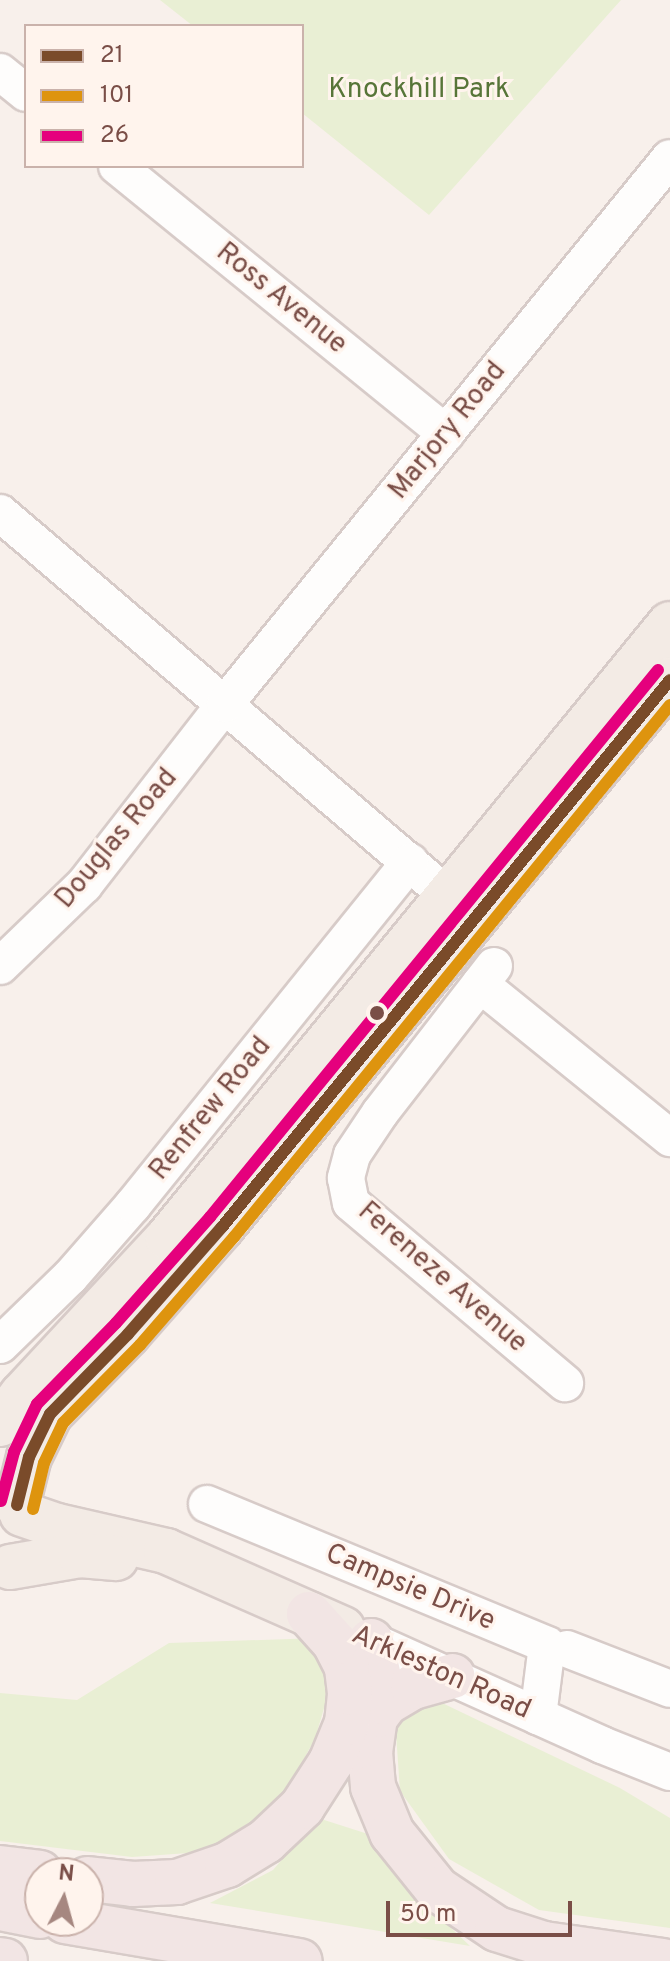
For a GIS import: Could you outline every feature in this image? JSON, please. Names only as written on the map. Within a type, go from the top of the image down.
[{"type":"highway","points":[[104,1881],[133,1884],[177,1882],[227,1865],[266,1841],[302,1807],[331,1762],[347,1723],[350,1693],[347,1667],[335,1643],[309,1614]]},
{"type":"highway","points":[[371,1641],[380,1669],[370,1771],[381,1811],[392,1833],[437,1889],[497,1929],[544,1944],[663,1961]]},
{"type":"highway","points":[[377,1715],[386,1703],[413,1687],[453,1676]]},
{"type":"highway","points":[[0,1868],[24,1871]]},
{"type":"highway","points":[[0,1908],[24,1913]]},
{"type":"highway","points":[[104,1928],[300,1961]]},
{"type":"main road","name":"Renfrew Road","points":[[3,1578],[24,1543],[13,1503],[29,1457],[50,1414],[128,1334],[215,1235],[670,624]]},
{"type":"main road","name":"Renfrew Road","points":[[0,1424],[22,1395],[168,1238],[461,906],[670,680]]},
{"type":"main road","name":"Arkleston Road","points":[[13,1503],[57,1526],[166,1551],[371,1641]]},
{"type":"main road","name":"Arkleston Road","points":[[3,1578],[80,1555],[214,1571]]},
{"type":"street","points":[[0,72],[24,91]]},
{"type":"street","name":"Marjory Road","points":[[225,704],[670,158]]},
{"type":"street","name":"Ross Avenue","points":[[119,168],[446,433]]},
{"type":"street","points":[[0,513],[461,906]]},
{"type":"street","name":"Douglas Road","points":[[0,966],[84,885],[225,704]]},
{"type":"street","name":"Renfrew Road","points":[[0,1345],[70,1277],[133,1205],[410,862]]},
{"type":"street","name":"Fereneze Avenue","points":[[565,1383],[351,1203],[346,1178],[352,1155],[380,1113],[487,975],[670,1138]]},
{"type":"street","name":"Campsie Drive","points":[[207,1504],[547,1645],[538,1716]]},
{"type":"street","name":"Arkleston Road","points":[[371,1641],[670,1772]]},
{"type":"street","points":[[567,1649],[670,1689]]},
{"type":"green space","name":"Knockhill Park","points":[[160,0],[621,0],[429,215],[304,115],[304,24],[190,24]]},
{"type":"green space","points":[[319,1638],[336,1667],[315,1739],[279,1804],[203,1852],[132,1857],[0,1841],[0,1693],[77,1700],[169,1643]]},
{"type":"green space","points":[[438,1701],[620,1788],[670,1818],[670,1928],[539,1910],[449,1859],[400,1791],[395,1719]]},
{"type":"green space","points":[[318,1818],[368,1834],[390,1870],[470,1946],[210,1903],[273,1870]]},
{"type":"transit line","name":"26","points":[[1,1501],[14,1452],[37,1404],[116,1323],[210,1217],[658,670]]},
{"type":"transit line","name":"21","points":[[17,1505],[29,1457],[50,1414],[128,1334],[222,1227],[670,680]]},
{"type":"transit line","name":"101","points":[[33,1509],[44,1463],[63,1423],[140,1345],[234,1237],[670,705]]}]
